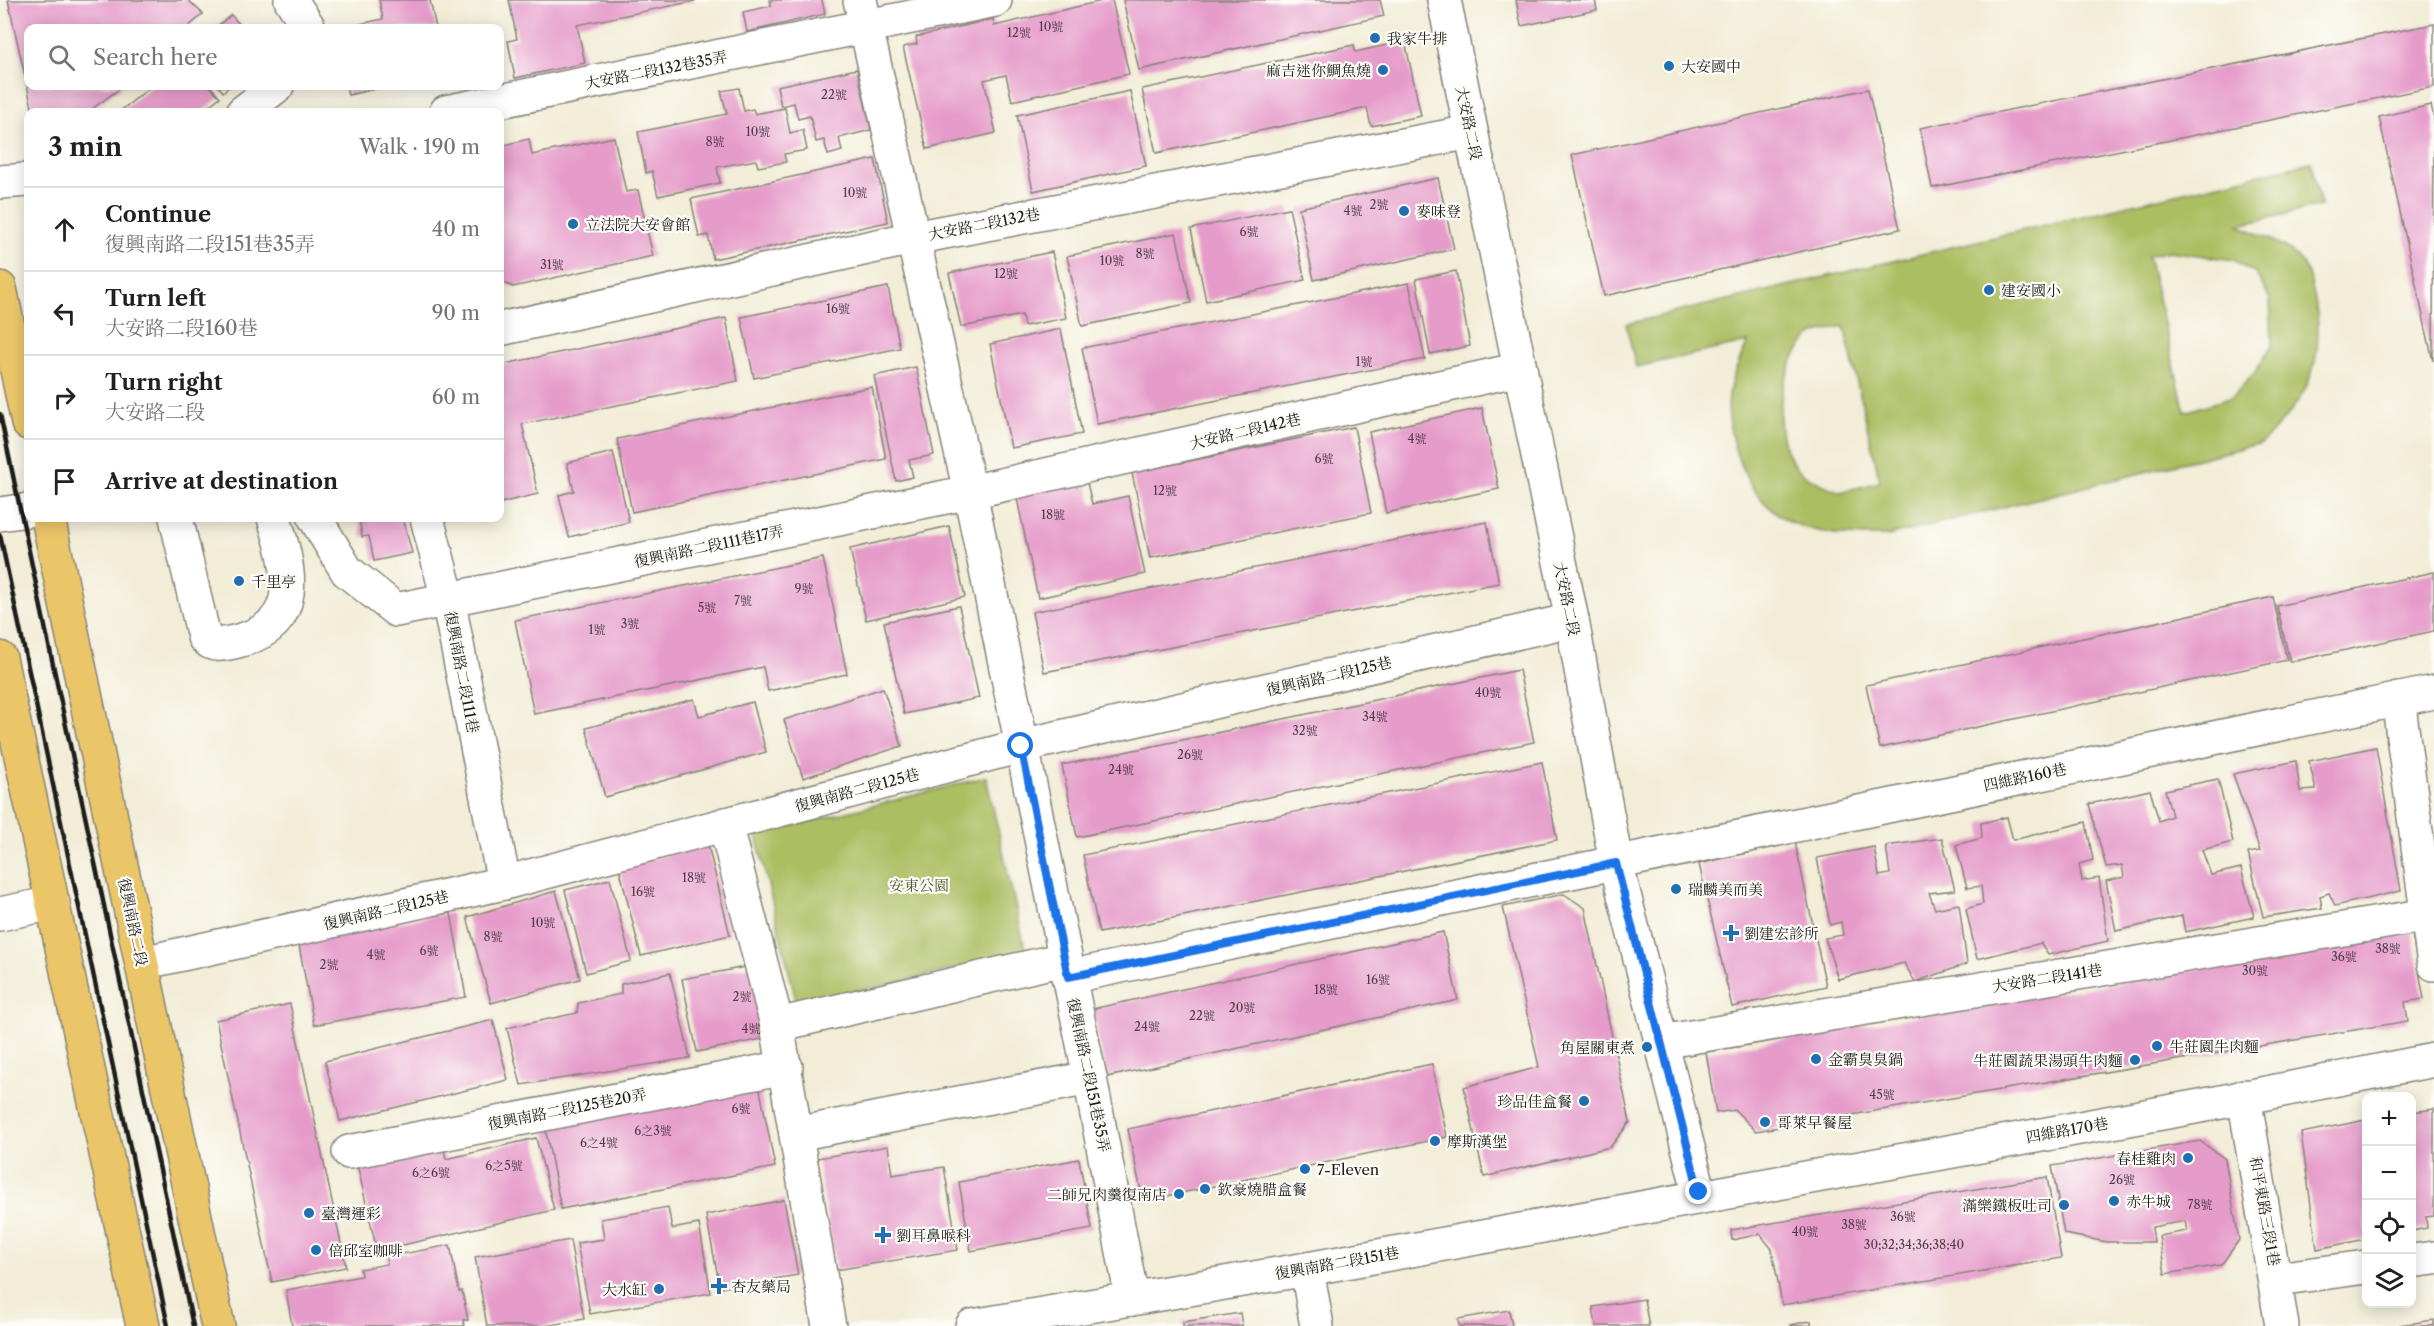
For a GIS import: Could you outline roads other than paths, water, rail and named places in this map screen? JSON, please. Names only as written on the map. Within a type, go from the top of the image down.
[{"type":"main road","points":[[0,288],[22,357],[24,379]]},
{"type":"main road","name":"復興南路二段","points":[[49,522],[218,1326]]},
{"type":"main road","points":[[0,658],[143,1326]]},
{"type":"street","points":[[291,0],[306,24]]},
{"type":"street","name":"大安路二段132巷35弄","points":[[463,108],[863,14],[995,0]]},
{"type":"street","name":"大安路二段","points":[[1444,0],[1572,620],[1616,863],[1700,1195]]},
{"type":"street","name":"復興南路二段151巷35弄","points":[[863,14],[970,492],[1090,1078],[1132,1299]]},
{"type":"street","points":[[248,108],[272,90]]},
{"type":"street","name":"大安路二段132巷","points":[[504,328],[913,238],[1471,132]]},
{"type":"street","points":[[0,182],[24,180]]},
{"type":"street","name":"大安路二段142巷","points":[[970,492],[1520,369]]},
{"type":"street","name":"復興南路二段111巷17弄","points":[[448,599],[970,492]]},
{"type":"street","points":[[0,514],[24,511]]},
{"type":"street","points":[[177,522],[204,637],[209,643],[218,645],[241,640],[272,627],[284,612],[289,577],[275,522]]},
{"type":"street","name":"復興南路二段111巷","points":[[317,522],[347,571],[396,610],[448,599],[504,883]]},
{"type":"street","points":[[428,522],[448,599]]},
{"type":"street","name":"復興南路二段125巷","points":[[142,963],[504,883],[1021,746],[1572,620]]},
{"type":"street","name":"四維路160巷","points":[[1066,968],[1616,863],[2434,692]]},
{"type":"street","points":[[2398,699],[2430,915],[2434,964]]},
{"type":"street","points":[[725,824],[786,1066],[830,1326]]},
{"type":"street","points":[[0,914],[53,903]]},
{"type":"street","name":"大安路二段141巷","points":[[1661,1042],[2430,915]]},
{"type":"street","points":[[777,1025],[1066,968]]},
{"type":"street","name":"四維路170巷","points":[[1700,1195],[2434,1060]]},
{"type":"street","name":"復興南路二段125巷20弄","points":[[349,1152],[786,1066]]},
{"type":"street","points":[[796,1134],[1090,1078]]},
{"type":"street","name":"和平東路三段1巷","points":[[2244,1096],[2277,1279],[2282,1326]]},
{"type":"street","name":"復興南路二段151巷","points":[[972,1326],[1307,1269],[1700,1195]]},
{"type":"street","points":[[2416,1260],[2434,1258]]},
{"type":"street","points":[[2277,1279],[2362,1268]]},
{"type":"street","points":[[1307,1269],[1317,1326]]},
{"type":"railway","points":[[0,414],[193,1326]]},
{"type":"railway","points":[[0,535],[168,1326]]},
{"type":"place","name":"我家牛排","points":[[1375,38]]},
{"type":"place","name":"大安國中","points":[[1669,66]]},
{"type":"place","name":"麻吉迷你鯛魚燒","points":[[1383,70]]},
{"type":"place","name":"麥味登","points":[[1404,211]]},
{"type":"place","name":"立法院大安會館","points":[[573,224]]},
{"type":"place","name":"建安國小","points":[[1989,290]]},
{"type":"place","name":"千里亭","points":[[239,581]]},
{"type":"place","name":"瑞麟美而美","points":[[1676,889]]},
{"type":"place","name":"劉建宏診所","points":[[1731,933]]},
{"type":"place","name":"牛莊園牛肉麵","points":[[2157,1046]]},
{"type":"place","name":"角屋關東煮","points":[[1647,1047]]},
{"type":"place","name":"金霸臭臭鍋","points":[[1816,1059]]},
{"type":"place","name":"牛莊園蔬果湯頭牛肉麵","points":[[2135,1060]]},
{"type":"place","name":"珍品佳盒餐","points":[[1584,1101]]},
{"type":"place","name":"哥萊早餐屋","points":[[1765,1122]]},
{"type":"place","name":"摩斯漢堡","points":[[1435,1141]]},
{"type":"place","name":"春桂雞肉","points":[[2188,1158]]},
{"type":"place","name":"7-Eleven","points":[[1305,1169]]},
{"type":"place","name":"欽豪燒腊盒餐","points":[[1205,1189]]},
{"type":"place","name":"二師兄肉羹復南店","points":[[1179,1194]]},
{"type":"place","name":"赤牛城","points":[[2114,1201]]},
{"type":"place","name":"滿樂鐵板吐司","points":[[2064,1205]]},
{"type":"place","name":"臺灣運彩","points":[[309,1213]]},
{"type":"place","name":"劉耳鼻喉科","points":[[883,1235]]},
{"type":"place","name":"倍邱室咖啡","points":[[316,1250]]},
{"type":"place","name":"杏友藥局","points":[[719,1286]]},
{"type":"place","name":"大水缸","points":[[659,1289]]},
{"type":"park label","name":"安東公園","points":[[919,885]]}]
